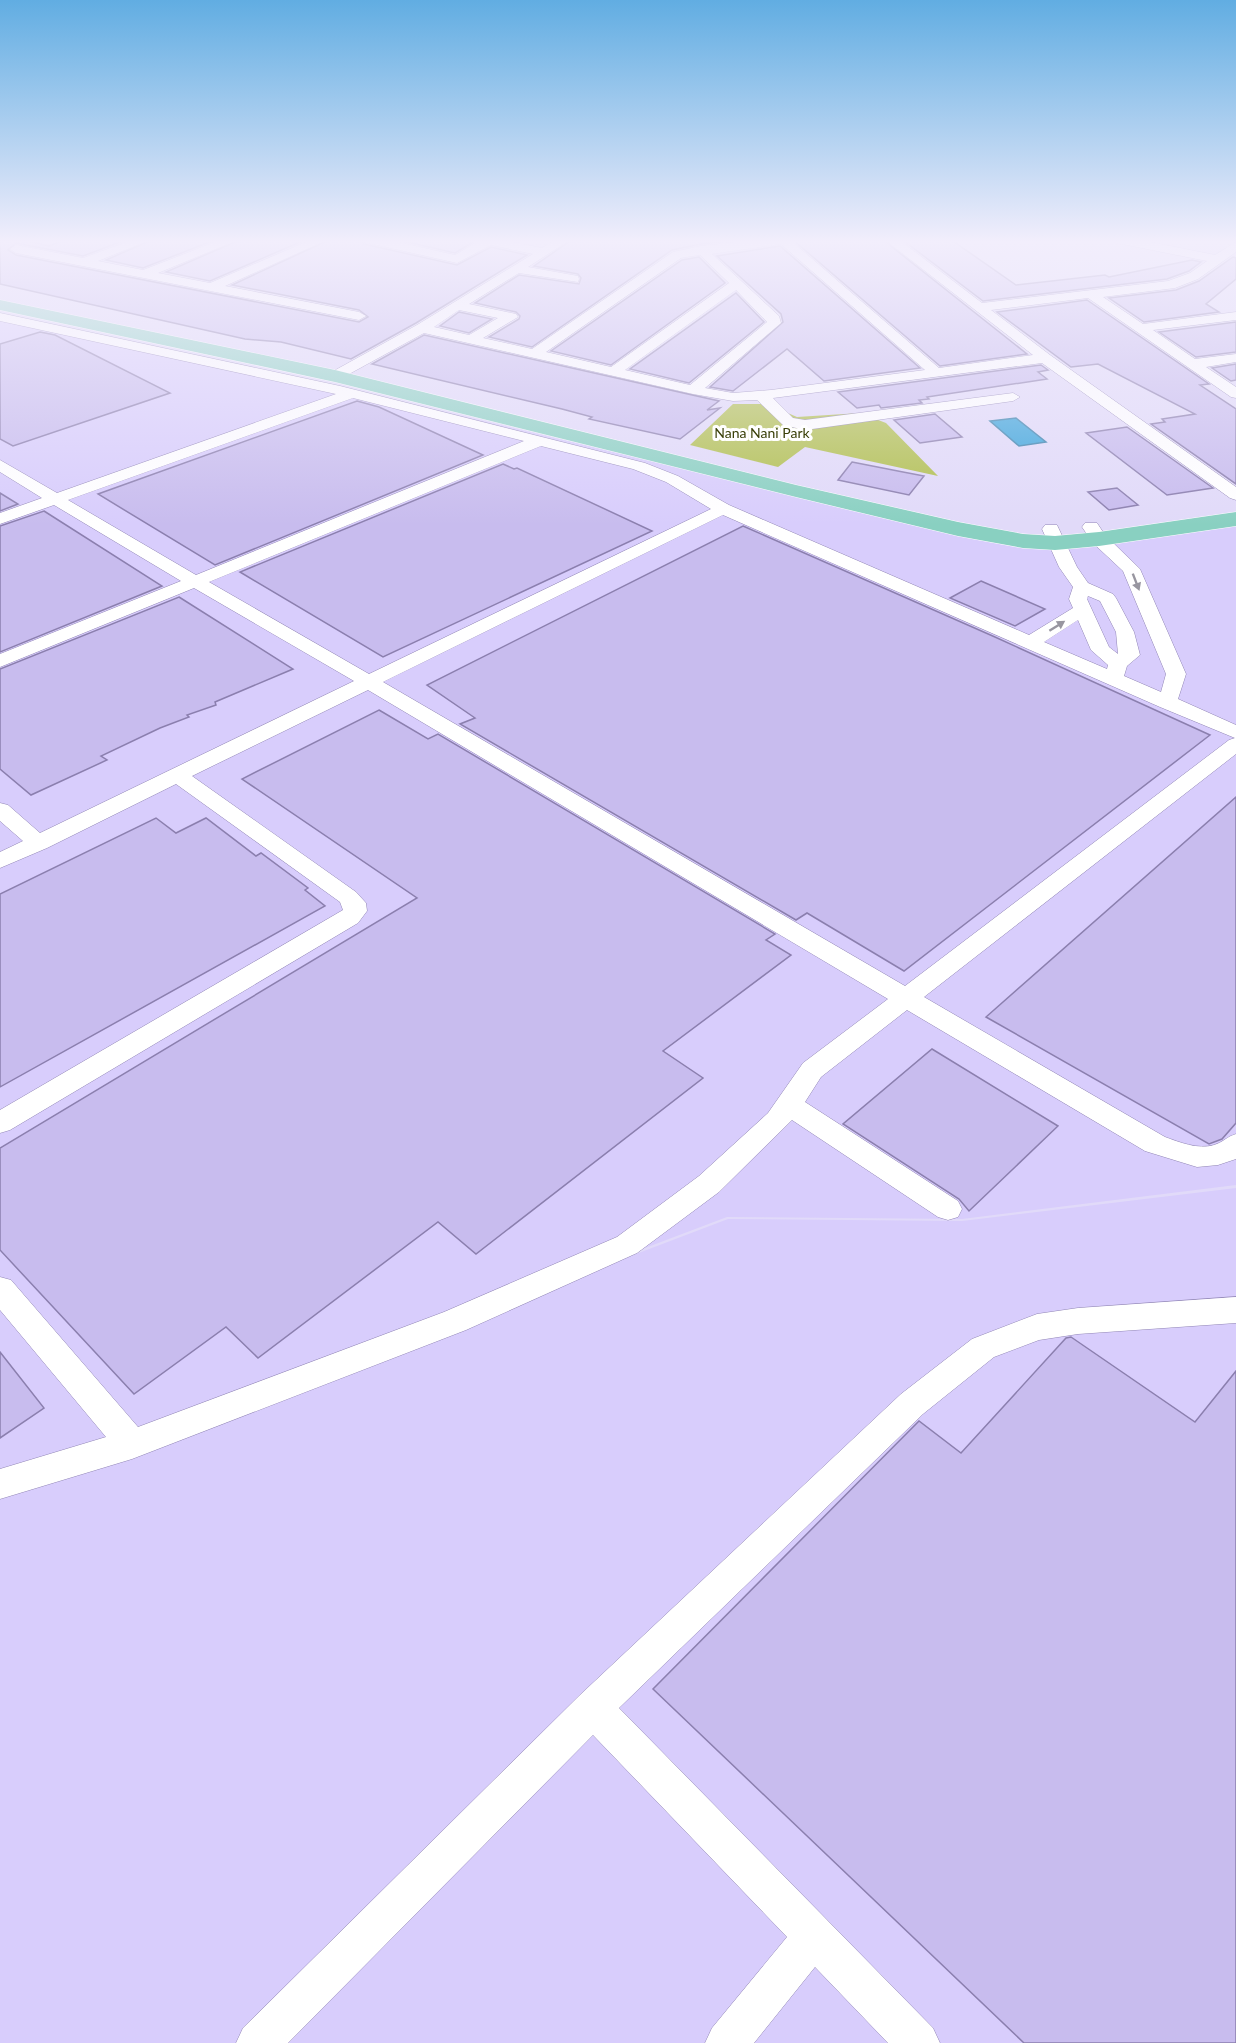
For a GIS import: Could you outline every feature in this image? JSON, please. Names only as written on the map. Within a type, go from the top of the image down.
[{"type":"main road","points":[[150,334],[342,372]]},
{"type":"main road","points":[[173,334],[342,372],[958,529],[1023,541],[1053,536],[1236,519]]},
{"type":"main road","points":[[1095,533],[1236,503]]},
{"type":"street","points":[[77,334],[352,393],[639,466],[672,479],[723,508],[1031,642],[1116,670],[1167,703],[1236,732]]},
{"type":"street","points":[[342,372],[410,334]]},
{"type":"street","points":[[450,334],[693,390],[733,397],[1045,358]]},
{"type":"street","points":[[471,339],[479,334]]},
{"type":"street","points":[[534,354],[562,334]]},
{"type":"street","points":[[613,372],[665,334]]},
{"type":"street","points":[[693,390],[760,334]]},
{"type":"street","points":[[892,334],[936,372]]},
{"type":"street","points":[[1015,334],[1236,495]]},
{"type":"street","points":[[1149,334],[1236,394]]},
{"type":"street","points":[[1193,364],[1236,358]]},
{"type":"street","points":[[0,519],[352,393]]},
{"type":"street","points":[[761,395],[788,422],[805,425],[1012,397]]},
{"type":"street","points":[[1,660],[541,440]]},
{"type":"street","points":[[0,465],[1155,1144],[1184,1154],[1207,1156],[1227,1153],[1236,1144]]},
{"type":"street","points":[[0,861],[723,508]]},
{"type":"street","points":[[1095,533],[1131,569],[1176,674],[1167,703]]},
{"type":"street","points":[[1053,536],[1082,587],[1107,598],[1125,632],[1130,655],[1116,670]]},
{"type":"street","points":[[1082,587],[1078,599],[1101,650],[1116,670]]},
{"type":"street","points":[[1031,642],[1083,609]]},
{"type":"street","points":[[0,1484],[132,1444],[455,1320],[627,1245],[709,1184],[778,1120],[812,1070],[905,996],[1236,744]]},
{"type":"street","points":[[0,1123],[350,918],[355,911],[354,903],[348,897],[177,775]]},
{"type":"street","points":[[0,810],[39,843]]},
{"type":"street","points":[[788,1104],[948,1209]]},
{"type":"street","points":[[0,1289],[132,1444]]},
{"type":"street","points":[[258,2043],[593,1708],[912,1404],[983,1348],[1037,1327],[1078,1321],[1236,1310]]},
{"type":"street","points":[[593,1708],[918,2043]]},
{"type":"street","points":[[727,2043],[815,1935]]},
{"type":"shaded area","points":[[0,334],[97,334],[290,375],[976,538],[1039,545],[1236,518],[1236,1185],[962,1219],[727,1217],[0,1492]]},
{"type":"shaded area","points":[[1236,1188],[1236,2043],[0,2043],[0,1496],[728,1219],[962,1221]]},
{"type":"green space","name":"Nana Nani Park","points":[[733,404],[767,404],[797,417],[860,413],[886,423],[938,476],[805,447],[778,467],[690,445]]},
{"type":"water","points":[[1016,418],[1046,442],[1019,446],[990,421]]},
{"type":"building","points":[[32,334],[55,335],[170,393],[13,446],[0,439],[0,344]]},
{"type":"building","points":[[224,334],[396,334],[351,359],[281,342],[245,339]]},
{"type":"building","points":[[493,334],[550,334],[532,347],[489,337]]},
{"type":"building","points":[[575,334],[654,334],[611,365],[551,351]]},
{"type":"building","points":[[678,334],[749,334],[689,383],[630,369]]},
{"type":"building","points":[[769,334],[881,334],[920,368],[824,381],[787,349],[733,391],[710,387]]},
{"type":"building","points":[[903,334],[1002,334],[1027,354],[940,366]]},
{"type":"building","points":[[1027,334],[1137,334],[1209,384],[1200,385],[1236,409],[1236,484],[1151,424],[1165,422],[1162,419],[1195,414],[1098,364],[1071,367]]},
{"type":"building","points":[[1162,334],[1236,334],[1236,352],[1196,357]]},
{"type":"building","points":[[424,335],[719,401],[707,410],[720,408],[680,439],[589,419],[592,417],[372,364]]},
{"type":"building","points":[[1236,364],[1236,380],[1231,381],[1212,368]]},
{"type":"building","points":[[1041,365],[1048,370],[1038,372],[1047,379],[927,397],[929,399],[919,400],[922,403],[881,408],[879,405],[857,408],[838,392]]},
{"type":"building","points":[[357,401],[379,407],[483,455],[215,565],[98,494]]},
{"type":"building","points":[[935,414],[962,437],[920,443],[894,420]]},
{"type":"building","points":[[1127,427],[1213,488],[1167,495],[1086,433]]},
{"type":"building","points":[[852,462],[924,476],[909,495],[838,480]]},
{"type":"building","points":[[503,464],[517,468],[652,531],[383,657],[240,572]]},
{"type":"building","points":[[1117,488],[1138,505],[1109,510],[1088,492]]},
{"type":"building","points":[[0,493],[18,504],[0,511]]},
{"type":"building","points":[[44,511],[162,586],[0,652],[0,526]]},
{"type":"building","points":[[743,526],[1210,735],[904,971],[807,913],[796,920],[460,724],[475,718],[427,685]]},
{"type":"building","points":[[981,581],[1045,609],[1015,626],[950,598]]},
{"type":"building","points":[[179,597],[293,669],[215,702],[216,705],[187,715],[189,717],[101,756],[107,760],[31,795],[0,769],[0,669]]},
{"type":"building","points":[[379,710],[428,739],[438,734],[775,934],[766,940],[791,955],[663,1051],[703,1078],[476,1254],[438,1222],[258,1358],[226,1327],[134,1394],[0,1250],[0,1148],[417,898],[242,779]]},
{"type":"building","points":[[1236,797],[1236,1123],[1222,1139],[1209,1144],[986,1017]]},
{"type":"building","points":[[156,818],[176,833],[206,818],[256,856],[261,853],[308,888],[305,890],[325,906],[0,1087],[0,894]]},
{"type":"building","points":[[932,1049],[1058,1126],[969,1211],[959,1199],[843,1124]]},
{"type":"building","points":[[1071,1337],[1195,1422],[1236,1371],[1236,2043],[1024,2043],[653,1689],[919,1421],[961,1453],[1066,1338]]},
{"type":"building","points":[[0,1352],[44,1408],[0,1438]]}]
